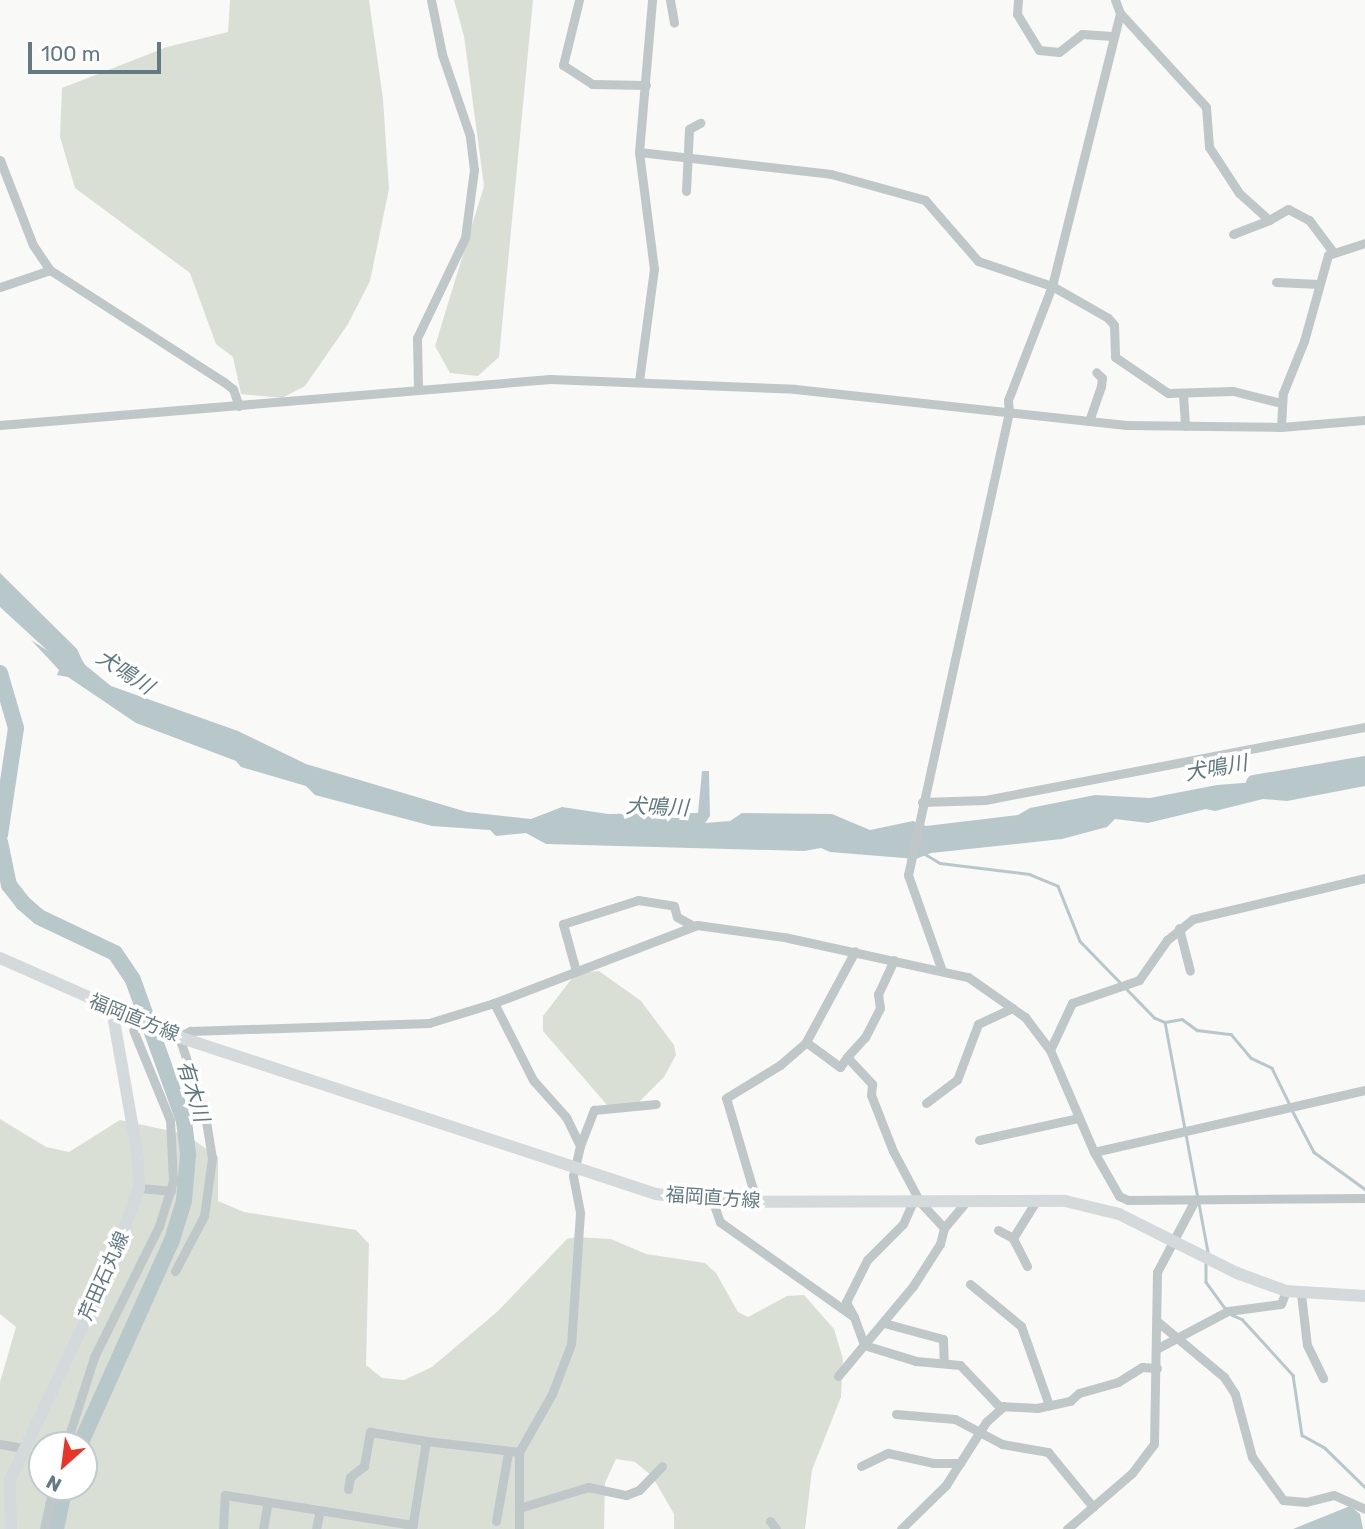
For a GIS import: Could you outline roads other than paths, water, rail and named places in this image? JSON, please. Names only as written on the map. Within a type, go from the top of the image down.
[{"type":"main road","name":"福岡直方線","points":[[0,958],[112,1010],[131,1024],[175,1036],[656,1194],[713,1202],[757,1203],[1065,1201],[1119,1213],[1173,1241],[1286,1291],[1365,1296]]},
{"type":"main road","name":"芹田石丸線","points":[[11,1529],[7,1494],[23,1448],[87,1315],[139,1188],[138,1157],[112,1010]]},
{"type":"street","points":[[418,389],[417,338],[465,237],[474,170],[470,136],[442,54],[431,0]]},
{"type":"street","points":[[579,0],[563,65],[592,84],[646,85]]},
{"type":"street","points":[[639,381],[654,269],[639,152],[652,0]]},
{"type":"street","points":[[670,0],[674,23]]},
{"type":"street","points":[[1018,0],[1017,14],[1039,50],[1059,52],[1082,34],[1112,36]]},
{"type":"street","points":[[1115,0],[1120,13],[1196,93],[1208,115],[1209,147],[1238,193],[1269,220]]},
{"type":"street","points":[[941,968],[908,875],[1009,412],[1008,400],[1052,286],[1112,36],[1120,13]]},
{"type":"street","points":[[686,191],[689,129],[700,123]]},
{"type":"street","points":[[639,152],[831,174],[925,200],[978,261],[1052,286],[1108,318],[1114,326],[1115,357],[1168,393],[1183,395],[1233,391],[1281,403]]},
{"type":"street","points":[[0,160],[33,245],[50,270],[224,382],[233,389],[239,406]]},
{"type":"street","points":[[1233,234],[1269,220],[1287,209],[1309,220],[1333,252]]},
{"type":"street","points":[[1281,427],[1281,403],[1304,341],[1318,284],[1333,252],[1365,243]]},
{"type":"street","points":[[0,287],[50,270]]},
{"type":"street","points":[[1276,282],[1318,284]]},
{"type":"street","points":[[1089,421],[1101,386],[1096,372]]},
{"type":"street","points":[[0,425],[550,379],[795,389],[1089,421],[1185,426],[1281,427],[1365,419]]},
{"type":"street","points":[[1183,395],[1185,426]]},
{"type":"street","points":[[922,802],[985,800],[1365,727]]},
{"type":"street","points":[[1050,1050],[1065,1009],[1072,1003],[1139,980],[1180,929],[1193,919],[1365,878]]},
{"type":"street","points":[[576,971],[563,924],[638,900],[674,906],[677,917],[694,926]]},
{"type":"street","points":[[176,1271],[204,1216],[212,1158],[205,1115],[175,1036],[190,1031],[393,1028],[453,1018],[694,926],[723,925],[941,968],[968,977],[1013,1008],[1050,1050],[1094,1152],[1119,1196],[1195,1200],[1365,1199]]},
{"type":"street","points":[[1180,929],[1190,971]]},
{"type":"street","points":[[757,1203],[726,1098],[779,1065],[806,1042],[855,951]]},
{"type":"street","points":[[806,1042],[840,1067],[875,1017],[878,994],[894,960]]},
{"type":"street","points":[[494,1003],[533,1080],[566,1117],[580,1146]]},
{"type":"street","points":[[926,1103],[957,1080],[978,1024],[1013,1008]]},
{"type":"street","points":[[71,1431],[108,1326],[159,1226],[171,1191],[174,1144],[170,1120],[131,1024]]},
{"type":"street","points":[[847,1057],[872,1084],[871,1095],[917,1202],[944,1228]]},
{"type":"street","points":[[1094,1152],[1365,1090]]},
{"type":"street","points":[[519,1529],[519,1451],[552,1394],[571,1344],[580,1213],[574,1188],[580,1146],[594,1110],[656,1104]]},
{"type":"street","points":[[978,1140],[1078,1118]]},
{"type":"street","points":[[139,1188],[171,1191]]},
{"type":"street","points":[[1067,1529],[1147,1458],[1154,1444],[1158,1348],[1157,1272],[1195,1200]]},
{"type":"street","points":[[838,1376],[884,1323],[940,1244],[944,1228],[967,1201]]},
{"type":"street","points":[[1013,1238],[1036,1201]]},
{"type":"street","points":[[713,1202],[720,1222],[854,1317]]},
{"type":"street","points":[[864,1345],[846,1302],[867,1259],[902,1224],[917,1202]]},
{"type":"street","points":[[998,1230],[1013,1238],[1027,1266]]},
{"type":"street","points":[[970,1284],[1021,1326],[1049,1405]]},
{"type":"street","points":[[1158,1348],[1228,1311],[1281,1304],[1286,1291]]},
{"type":"street","points":[[1301,1294],[1307,1345],[1323,1378]]},
{"type":"street","points":[[87,1315],[108,1326]]},
{"type":"street","points":[[1158,1322],[1224,1377],[1235,1394],[1252,1457],[1272,1489],[1293,1503],[1334,1495],[1365,1509]]},
{"type":"street","points":[[884,1323],[943,1339],[944,1363]]},
{"type":"street","points":[[864,1345],[916,1361],[960,1365],[1004,1406],[1049,1405],[1118,1382],[1142,1367],[1157,1368]]},
{"type":"street","points":[[901,1529],[946,1485],[980,1432],[1004,1406]]},
{"type":"street","points":[[896,1414],[955,1419],[1002,1444],[1048,1452],[1093,1507]]},
{"type":"street","points":[[348,1489],[350,1477],[364,1466],[370,1432],[508,1453],[519,1451]]},
{"type":"street","points":[[223,1529],[225,1495],[363,1516],[413,1527],[426,1440]]},
{"type":"street","points":[[0,1444],[23,1448]]},
{"type":"street","points":[[496,1521],[508,1453]]},
{"type":"street","points":[[860,1466],[888,1453],[933,1463],[960,1463]]},
{"type":"street","points":[[519,1508],[587,1487],[626,1494],[639,1490],[662,1466]]},
{"type":"street","points":[[44,1529],[50,1501]]},
{"type":"street","points":[[263,1529],[268,1502]]},
{"type":"street","points":[[316,1529],[320,1510]]},
{"type":"street","points":[[361,1529],[363,1516]]},
{"type":"waterway","name":"犬鳴川","points":[[0,596],[77,667]]},
{"type":"waterway","name":"有木川","points":[[0,673],[16,728],[0,835]]},
{"type":"waterway","name":"犬鳴川","points":[[1254,783],[1365,764]]},
{"type":"waterway","name":"有木川","points":[[0,842],[9,885],[23,903],[39,917],[115,953],[133,980],[184,1121],[188,1155],[184,1201],[172,1240],[86,1431]]},
{"type":"waterway","points":[[925,854],[940,863],[1029,874],[1058,886],[1080,941],[1155,1018],[1165,1022],[1182,1019],[1197,1030],[1231,1034],[1251,1058],[1272,1068],[1289,1103]]},
{"type":"waterway","points":[[1165,1022],[1208,1252]]},
{"type":"waterway","points":[[1292,1110],[1314,1152],[1365,1189]]},
{"type":"waterway","points":[[1206,1262],[1206,1282],[1225,1308]]},
{"type":"waterway","points":[[1232,1315],[1242,1319],[1293,1375],[1302,1435],[1325,1448],[1365,1487]]},
{"type":"waterway","name":"有木川","points":[[56,1529],[62,1501]]}]
